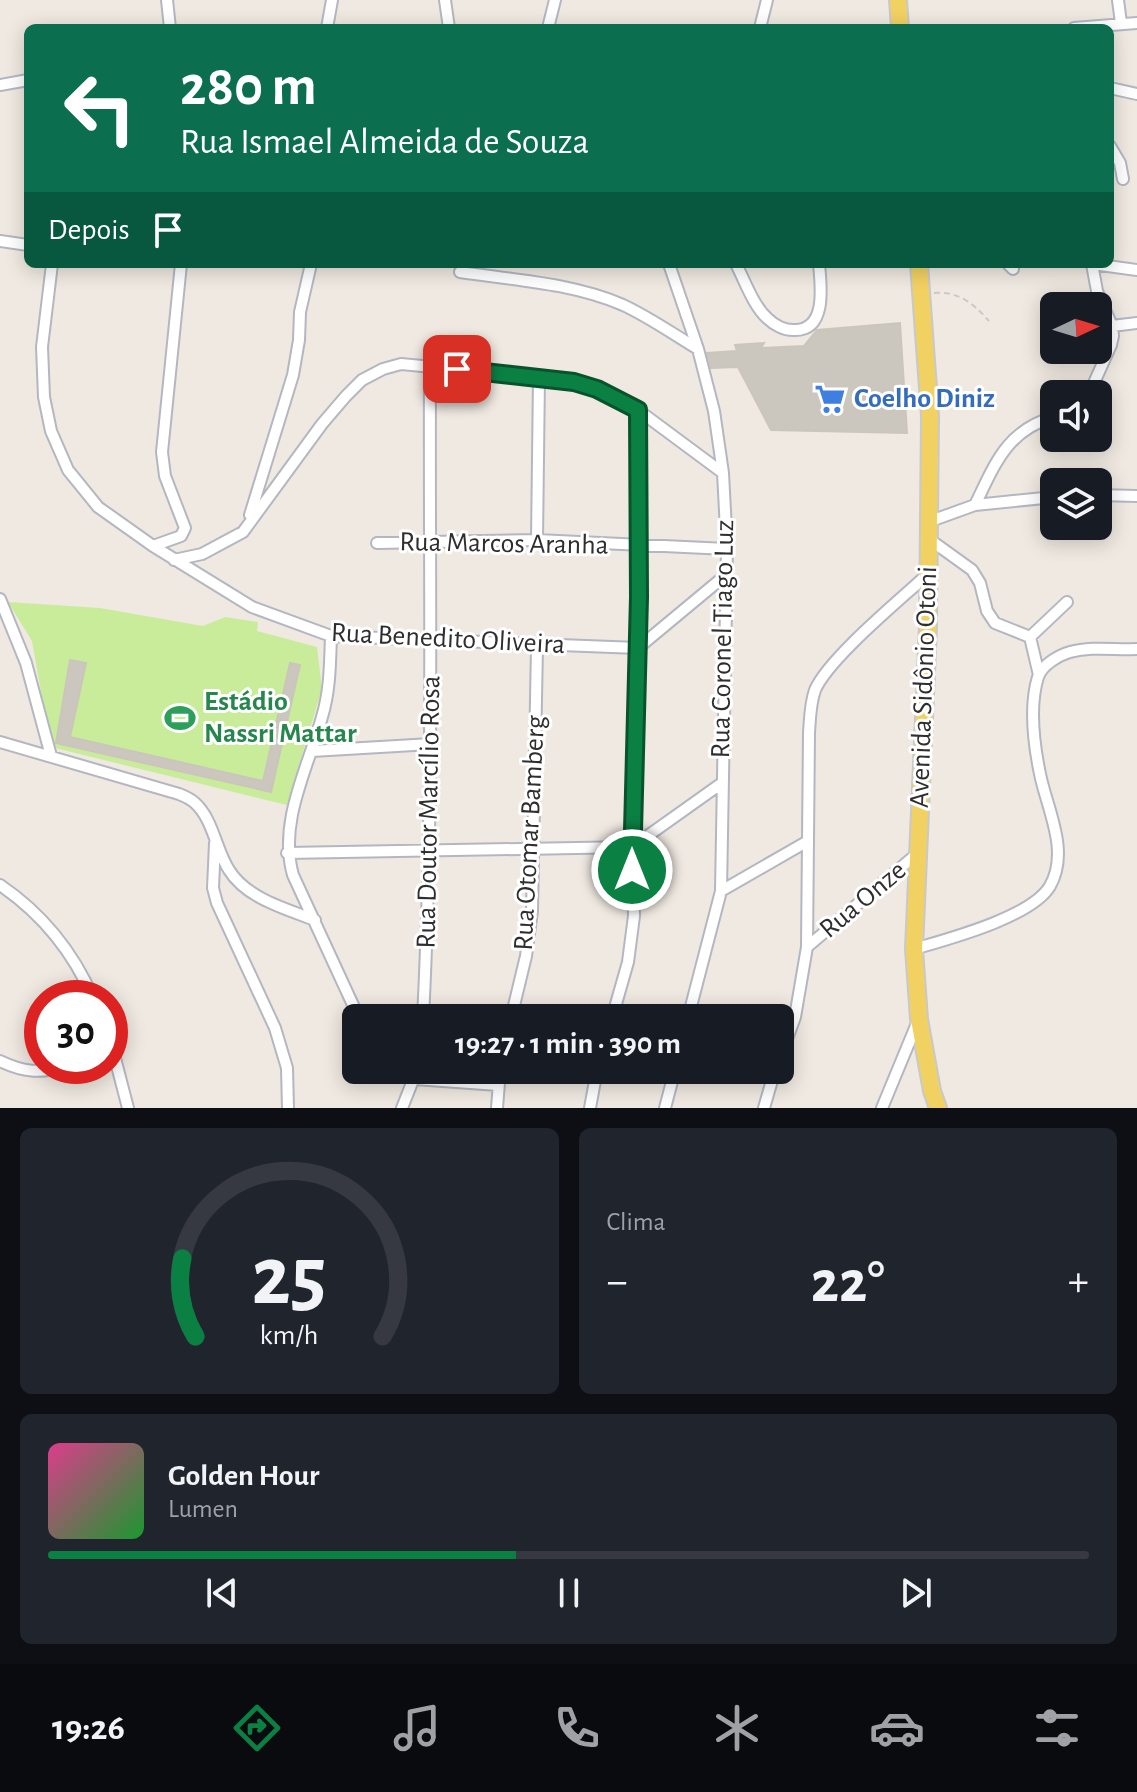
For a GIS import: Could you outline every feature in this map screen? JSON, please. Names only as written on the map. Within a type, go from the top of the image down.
[{"type":"main road","points":[[898,0],[900,24]]},
{"type":"main road","name":"Avenida Sidônio Otoni","points":[[919,268],[930,416],[928,574],[914,949],[919,1019],[938,1108]]},
{"type":"street","points":[[167,0],[170,24]]},
{"type":"street","points":[[328,24],[332,0]]},
{"type":"street","points":[[445,0],[448,24]]},
{"type":"street","points":[[549,24],[555,0]]},
{"type":"street","points":[[761,24],[767,0]]},
{"type":"street","points":[[1118,0],[1121,23]]},
{"type":"street","points":[[1112,24],[1137,23]]},
{"type":"street","points":[[0,85],[24,81]]},
{"type":"street","points":[[1114,89],[1137,94]]},
{"type":"street","points":[[1114,153],[1123,179]]},
{"type":"street","points":[[0,241],[24,244]]},
{"type":"street","points":[[1114,267],[1137,270]]},
{"type":"street","name":"Rua Benedito Oliveira","points":[[52,268],[42,347],[44,397],[51,431],[68,470],[98,507],[174,560],[252,607],[331,636],[638,648]]},
{"type":"street","points":[[153,546],[181,536],[185,528],[165,476],[162,452],[181,268]]},
{"type":"street","points":[[243,532],[260,487],[293,375],[300,312],[310,268]]},
{"type":"street","name":"Rua Coronel Tiago Luz","points":[[670,268],[698,349],[714,411],[723,473],[727,549],[721,891],[692,1004]]},
{"type":"street","points":[[738,268],[765,316],[791,331],[803,330],[815,321],[821,303],[819,268]]},
{"type":"street","points":[[1093,268],[1097,292]]},
{"type":"street","points":[[460,272],[560,286],[597,295],[625,306],[698,349]]},
{"type":"street","points":[[1112,326],[1137,323]]},
{"type":"street","points":[[174,560],[202,554],[243,532],[322,424],[362,380],[401,364],[539,377],[597,389],[638,410],[723,473]]},
{"type":"street","name":"Rua Doutor Marcílio Rosa","points":[[423,1004],[431,744],[430,366]]},
{"type":"street","points":[[537,540],[539,377]]},
{"type":"street","points":[[616,1004],[628,962],[634,916],[632,847],[640,546],[638,410]]},
{"type":"street","points":[[975,505],[1005,447],[1040,421]]},
{"type":"street","points":[[1112,495],[1137,496]]},
{"type":"street","points":[[1030,637],[995,623],[987,611],[980,583],[972,570],[928,530],[975,505],[1040,498]]},
{"type":"street","name":"Rua Marcos Aranha","points":[[377,543],[537,540],[727,549]]},
{"type":"street","points":[[638,648],[727,574]]},
{"type":"street","points":[[794,1020],[807,947],[809,733],[810,707],[815,690],[841,656],[928,574]]},
{"type":"street","points":[[0,599],[30,675],[51,756]]},
{"type":"street","points":[[1030,637],[1067,602]]},
{"type":"street","points":[[331,636],[328,692],[290,825],[287,853],[293,875],[353,1004]]},
{"type":"street","points":[[914,949],[1002,919],[1035,901],[1049,888],[1056,873],[1057,844],[1035,745],[1039,675],[1030,637]]},
{"type":"street","name":"Rua Otomar Bamberg","points":[[514,1004],[526,956],[532,911],[537,646]]},
{"type":"street","points":[[1039,675],[1051,661],[1069,652],[1098,648],[1137,649]]},
{"type":"street","points":[[0,742],[151,784],[196,803],[230,872],[247,889],[315,920]]},
{"type":"street","points":[[312,751],[431,744]]},
{"type":"street","points":[[287,853],[632,847],[722,783]]},
{"type":"street","points":[[721,891],[808,841]]},
{"type":"street","points":[[215,842],[213,888],[217,903],[275,1028],[287,1068],[288,1108]]},
{"type":"street","name":"Rua Onze","points":[[807,947],[919,853]]},
{"type":"street","points":[[0,885],[21,900],[51,930],[86,980]]},
{"type":"street","points":[[882,1108],[919,1019]]},
{"type":"street","points":[[0,1061],[24,1070]]},
{"type":"street","points":[[122,1084],[128,1108]]},
{"type":"street","points":[[402,1108],[412,1084]]},
{"type":"street","points":[[491,1084],[498,1085],[497,1108]]},
{"type":"street","points":[[590,1108],[594,1084]]},
{"type":"street","points":[[665,1108],[671,1084]]},
{"type":"street","points":[[764,1108],[771,1084]]},
{"type":"path","points":[[921,293],[947,292],[963,298],[977,307],[989,321]]},
{"type":"green space","name":"Estádio Nassri Mattar","points":[[8,602],[100,608],[203,626],[225,617],[258,622],[257,631],[317,647],[322,689],[287,805],[51,747],[32,641]]},
{"type":"building","name":"Coelho Diniz","points":[[900,323],[907,433],[771,430],[738,367],[711,368],[707,353],[737,351],[735,345],[764,343],[761,348],[804,346],[817,330]]},
{"type":"building","points":[[70,660],[86,663],[70,737],[263,781],[290,663],[300,665],[271,792],[56,743]]},
{"type":"place","name":"Coelho Diniz","points":[[830,399]]},
{"type":"place","name":"Estádio Nassri Mattar","points":[[180,718]]},
{"type":"route","points":[[457,369],[574,382],[597,389],[638,410],[640,546],[632,870]]}]
